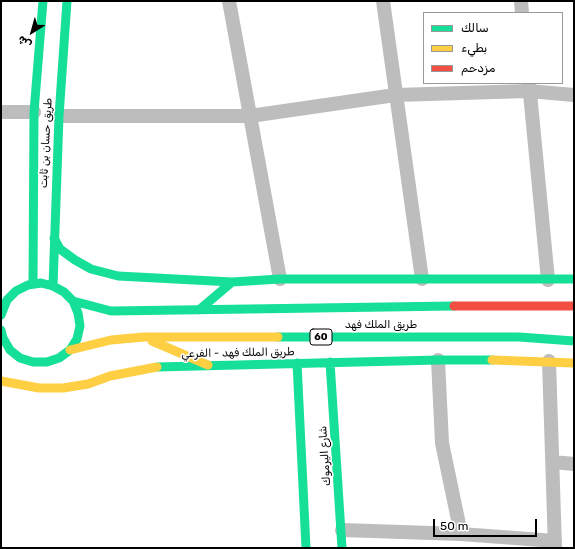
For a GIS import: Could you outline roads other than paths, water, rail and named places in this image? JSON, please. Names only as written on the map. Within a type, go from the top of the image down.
[{"type":"main road","name":"طريق حسان بن ثابت","points":[[33,284],[34,112],[43,1]]},
{"type":"main road","name":"طريق حسان بن ثابت","points":[[53,286],[59,116],[67,1]]},
{"type":"main road","points":[[54,238],[60,249],[90,269],[118,276],[232,282],[280,279],[574,279]]},
{"type":"main road","points":[[460,290],[479,279]]},
{"type":"main road","points":[[200,310],[232,282]]},
{"type":"main road","points":[[1,316],[3,304],[16,291],[33,284],[41,283],[53,286],[64,292],[73,301],[78,313],[80,326],[77,339],[70,350]]},
{"type":"main road","points":[[1,288],[16,291]]},
{"type":"main road","points":[[433,306],[447,298]]},
{"type":"main road","name":"طريق الملك فهد","points":[[73,301],[111,311],[433,306],[574,306]]},
{"type":"main road","name":"طريق الملك فهد","points":[[1,330],[3,342],[10,350],[20,358],[33,362],[46,362],[59,358],[70,350],[111,340],[144,337],[519,337],[574,341]]},
{"type":"main road","points":[[519,337],[557,330]]},
{"type":"main road","points":[[144,337],[208,365]]},
{"type":"main road","name":"طريق الملك فهد - الفرعي","points":[[1,381],[39,388],[63,388],[88,384],[110,376],[153,367],[208,365],[438,360],[549,361],[574,363]]},
{"type":"main road","name":"شارع اليرموك","points":[[330,362],[342,548]]},
{"type":"main road","name":"شارع اليرموك","points":[[297,363],[306,548]]},
{"type":"street","points":[[229,1],[280,279]]},
{"type":"street","points":[[383,1],[422,279]]},
{"type":"street","points":[[521,1],[522,12]]},
{"type":"street","points":[[59,116],[250,116],[395,95],[529,87],[574,95]]},
{"type":"street","points":[[529,87],[548,280]]},
{"type":"street","points":[[1,112],[34,112]]},
{"type":"street","points":[[438,360],[442,443],[461,534]]},
{"type":"street","points":[[342,530],[461,534],[555,545],[549,361]]},
{"type":"street","points":[[553,462],[574,464]]}]
